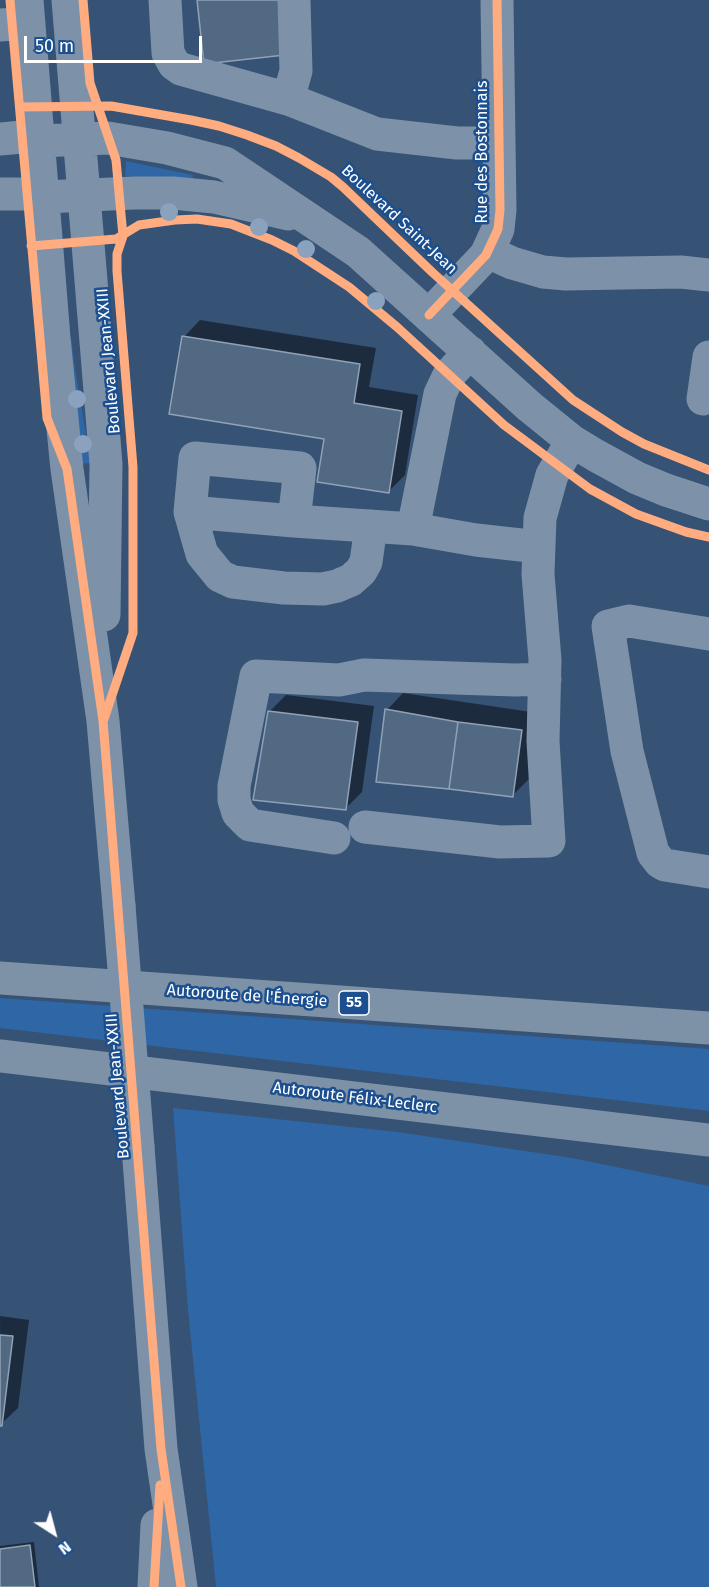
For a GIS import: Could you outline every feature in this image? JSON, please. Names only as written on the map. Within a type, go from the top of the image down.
[{"type":"highway","name":"Autoroute de l'Énergie","points":[[0,978],[709,1028]]},
{"type":"highway","name":"Autoroute Félix-Leclerc","points":[[0,1056],[709,1140]]},
{"type":"street","points":[[68,0],[84,0]]},
{"type":"street","name":"Boulevard Jean-XXIII","points":[[68,0],[106,464],[103,722]]},
{"type":"street","points":[[165,0],[168,53],[174,64],[196,75],[288,99],[377,134],[457,143],[500,143]]},
{"type":"street","points":[[288,99],[296,71],[294,0]]},
{"type":"street","name":"Rue des Bostonnais","points":[[429,315],[488,252],[495,239],[500,220],[497,0]]},
{"type":"street","name":"Boulevard Jean-XXIII","points":[[19,16],[39,141],[54,338],[67,469],[103,722],[162,1449],[181,1587]]},
{"type":"street","points":[[0,139],[22,137],[39,141],[108,138],[196,154],[225,163],[358,252],[530,407],[572,441],[637,478],[709,504]]},
{"type":"street","points":[[0,194],[44,197],[147,192],[205,196],[305,217]]},
{"type":"street","points":[[488,252],[512,263],[543,272],[566,274],[681,272],[709,275]]},
{"type":"street","points":[[413,529],[440,394],[449,375],[470,352]]},
{"type":"street","points":[[704,399],[709,357]]},
{"type":"street","points":[[365,827],[500,842],[549,841],[543,741],[545,660],[538,574],[540,518],[545,495],[557,465],[572,441]]},
{"type":"street","points":[[294,521],[300,468],[195,458],[190,512],[202,554],[220,576],[233,582],[285,588],[323,589],[337,586],[351,580],[362,571],[366,562],[371,526]]},
{"type":"street","points":[[190,512],[413,529],[476,540],[539,547]]},
{"type":"street","points":[[709,634],[629,621],[608,626],[627,751],[653,852],[665,865],[709,872]]},
{"type":"street","points":[[334,838],[250,825],[238,813],[234,800],[234,786],[256,676],[339,680],[364,675],[545,679]]},
{"type":"street","name":"Boulevard Jean-XXIII","points":[[154,1587],[162,1449]]},
{"type":"shaded area","points":[[126,161],[193,175],[192,180],[125,176]]},
{"type":"shaded area","points":[[71,337],[91,463],[80,464],[67,338]]},
{"type":"shaded area","points":[[0,998],[709,1049],[709,1111],[0,1028]]},
{"type":"shaded area","points":[[173,1108],[398,1132],[572,1158],[709,1186],[709,1587],[216,1587],[188,1310]]},
{"type":"building","points":[[197,0],[279,0],[285,55],[204,64]]},
{"type":"building","points":[[182,336],[360,364],[354,403],[402,411],[389,493],[317,482],[324,439],[169,414]]},
{"type":"building","points":[[385,709],[458,722],[449,789],[376,782]]},
{"type":"building","points":[[268,711],[358,722],[346,810],[253,800]]},
{"type":"building","points":[[458,722],[522,730],[513,797],[449,789]]},
{"type":"building","points":[[0,1335],[13,1336],[2,1426],[0,1426]]},
{"type":"building","points":[[30,1545],[35,1587],[0,1587],[0,1549]]},
{"type":"cycle path","points":[[10,0],[47,418],[67,469],[103,721],[161,1449],[181,1587]]},
{"type":"cycle path","points":[[83,0],[90,83],[116,160],[123,236],[117,254],[117,271],[133,467],[133,633],[104,719]]},
{"type":"cycle path","name":"Boulevard Saint-Jean","points":[[429,315],[486,255],[498,229],[500,210],[497,0]]},
{"type":"cycle path","name":"Boulevard Saint-Jean","points":[[20,107],[111,106],[191,120],[247,135],[299,158],[343,187],[432,272],[573,400],[644,444],[709,470]]},
{"type":"cycle path","points":[[31,246],[116,239],[139,225],[197,219],[231,224],[272,240],[294,251],[349,287],[397,327],[504,425],[590,489],[636,514],[686,532],[709,537]]},
{"type":"cycle path","points":[[154,1587],[160,1485]]}]
